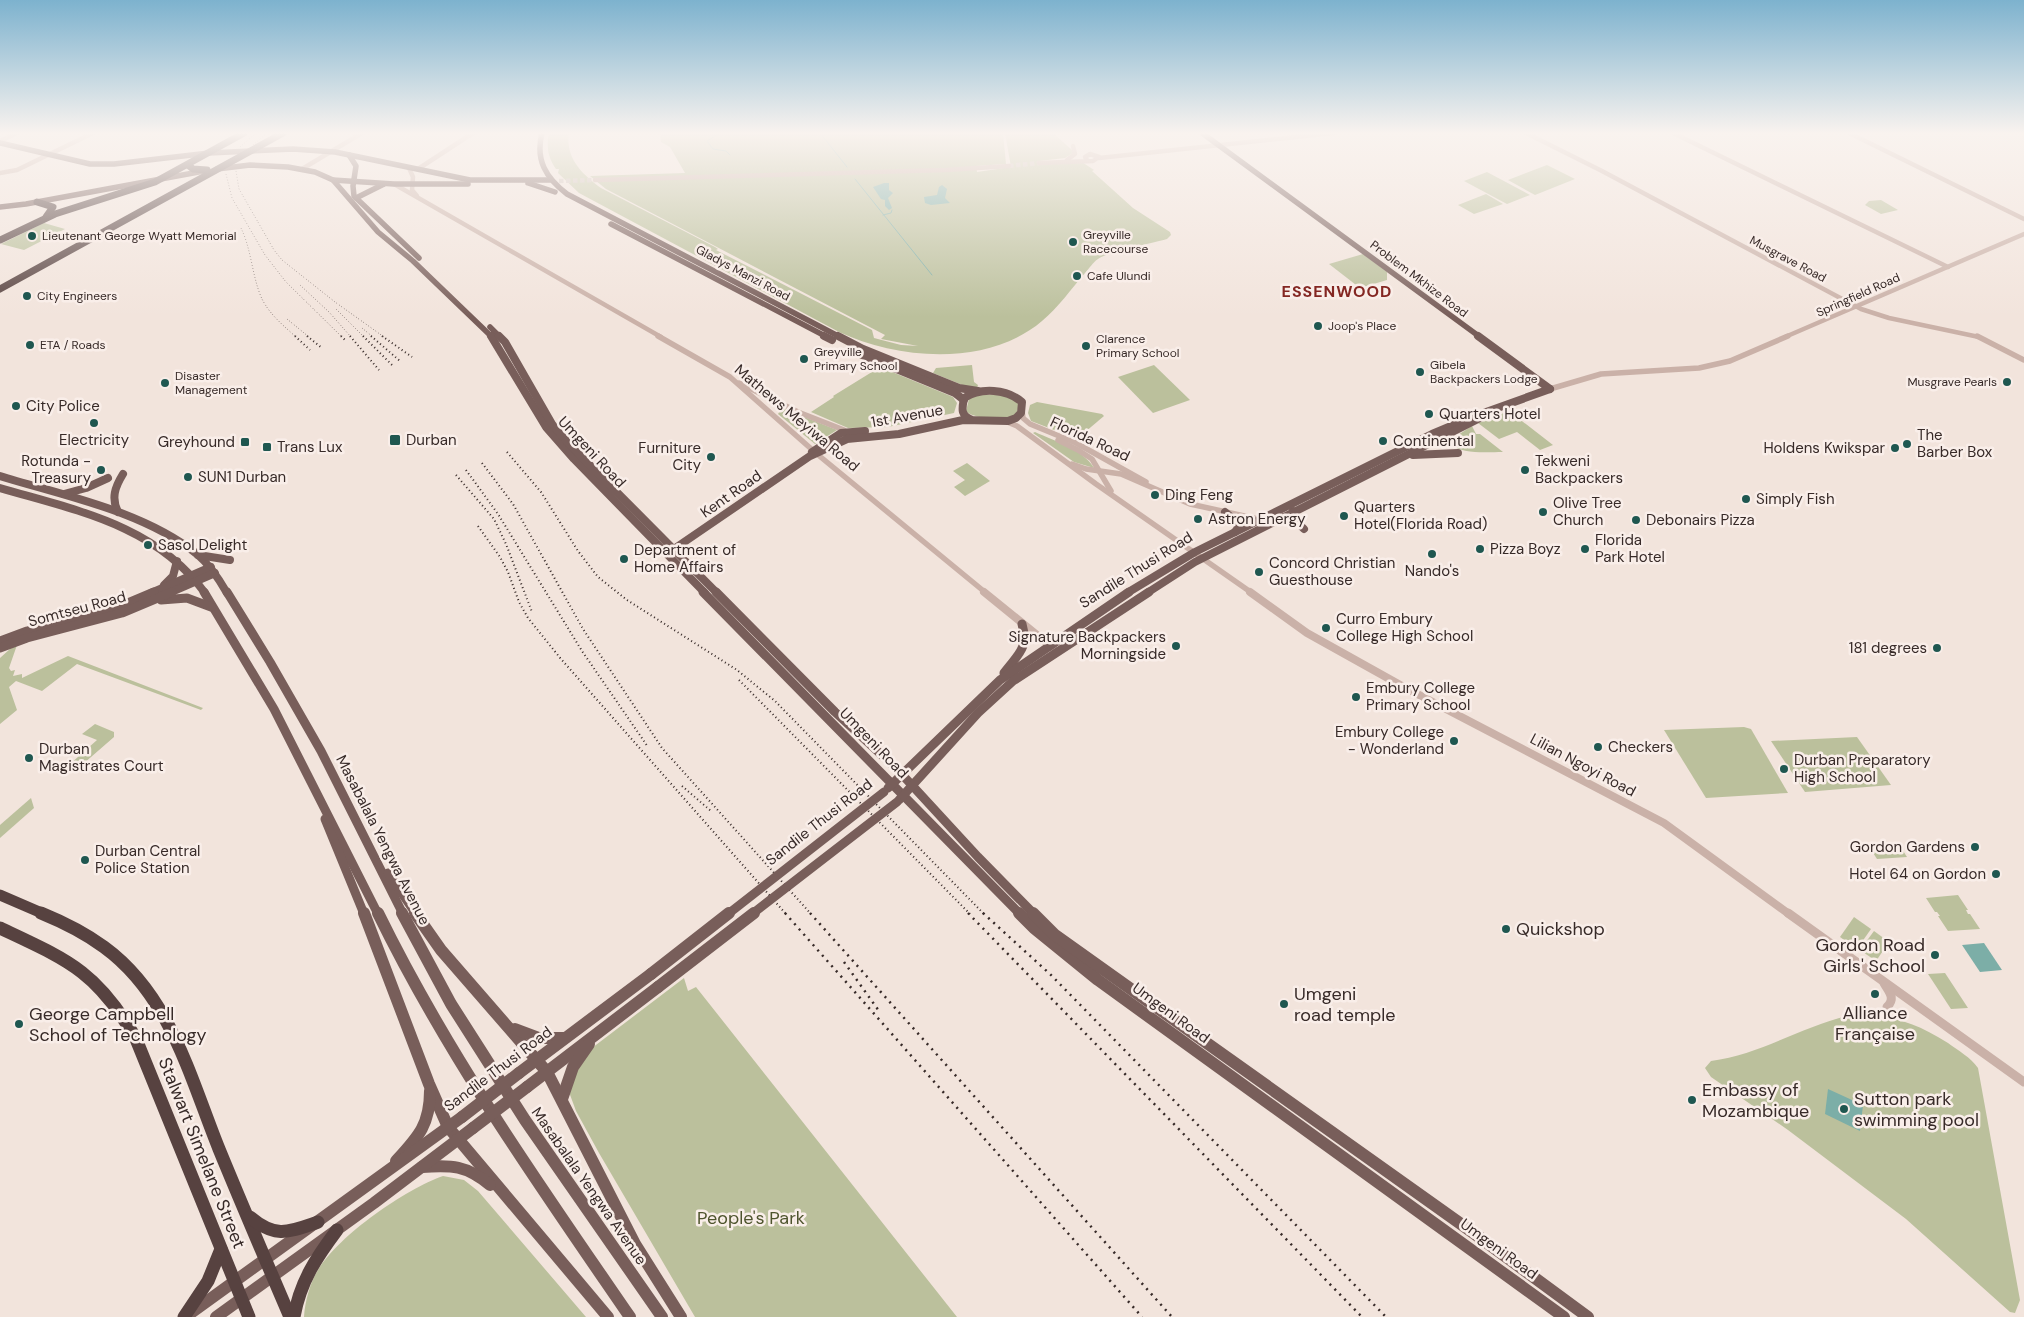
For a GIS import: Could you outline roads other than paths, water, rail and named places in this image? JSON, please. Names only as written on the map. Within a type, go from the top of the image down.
[{"type":"highway","points":[[0,240],[43,219],[74,207],[117,194]]},
{"type":"highway","points":[[0,289],[171,194]]},
{"type":"highway","points":[[37,202],[53,207],[52,212],[43,219]]},
{"type":"highway","name":"Stalwart Simelane Street","points":[[0,895],[95,940],[127,967],[152,994],[178,1044],[290,1317]]},
{"type":"highway","name":"Stalwart Simelane Street","points":[[0,928],[55,954],[92,978],[120,1012],[136,1039],[249,1317]]},
{"type":"highway","points":[[247,1215],[261,1228],[279,1233],[318,1222]]},
{"type":"highway","points":[[294,1317],[300,1286],[306,1274],[337,1230]]},
{"type":"highway","points":[[185,1317],[208,1281],[221,1249]]},
{"type":"main road","points":[[0,207],[77,194]]},
{"type":"main road","name":"Umgeni Road","points":[[344,194],[378,232],[416,260]]},
{"type":"main road","points":[[354,194],[356,198],[364,194]]},
{"type":"main road","name":"Gladys Manzi Road","points":[[560,194],[858,353],[955,393],[964,400]]},
{"type":"main road","name":"Gladys Manzi Road","points":[[569,194],[590,209]]},
{"type":"main road","name":"Problem Mkhize Road","points":[[1283,194],[1391,277],[1550,389]]},
{"type":"main road","name":"Umgeni Road","points":[[356,198],[416,260],[505,342],[552,424],[569,444],[671,551],[888,788],[1034,928],[1098,980],[1562,1316]]},
{"type":"main road","points":[[378,232],[387,229]]},
{"type":"main road","name":"Gladys Manzi Road","points":[[659,246],[863,349],[960,388],[1013,395],[1022,402],[1022,410]]},
{"type":"main road","name":"Sandile Thusi Road","points":[[216,1317],[422,1167],[595,1036],[900,799],[983,708],[1052,648],[1122,596],[1194,552],[1464,418],[1502,407],[1550,389]]},
{"type":"main road","points":[[972,420],[965,417],[962,412],[964,400],[970,393],[978,391]]},
{"type":"main road","name":"Sandile Thusi Road","points":[[185,1317],[384,1175],[651,974],[888,788],[1000,680],[1202,557],[1502,407]]},
{"type":"main road","points":[[1004,421],[1016,418],[1022,410]]},
{"type":"main road","name":"1st Avenue","points":[[813,453],[846,435],[910,428],[953,417],[962,412]]},
{"type":"main road","name":"1st Avenue","points":[[846,435],[899,434],[956,421],[1004,421]]},
{"type":"main road","points":[[1395,460],[1450,448],[1450,433]]},
{"type":"main road","name":"Kent Road","points":[[671,551],[813,453]]},
{"type":"main road","points":[[118,512],[113,496],[123,474]]},
{"type":"main road","name":"Masabalala Yengwa Avenue","points":[[0,476],[118,512],[153,526],[198,555],[213,570],[270,662],[331,770],[402,912],[451,1004],[525,1120],[662,1317]]},
{"type":"main road","points":[[61,494],[86,488],[108,478]]},
{"type":"main road","points":[[0,488],[130,529],[158,545],[194,578],[255,676],[297,750],[376,911],[424,1003],[500,1126],[630,1317]]},
{"type":"main road","points":[[1293,511],[1297,522],[1304,529]]},
{"type":"main road","points":[[1225,512],[1237,522],[1238,528],[1235,532]]},
{"type":"main road","name":"Umgeni Road","points":[[671,551],[835,712],[913,785],[984,864],[1041,923],[1061,940],[1475,1234],[1588,1317]]},
{"type":"main road","points":[[198,555],[230,560]]},
{"type":"main road","points":[[134,605],[168,582],[174,573],[177,561]]},
{"type":"main road","name":"Somtseu Road","points":[[0,648],[26,637],[107,618],[213,570]]},
{"type":"main road","points":[[134,605],[183,597],[195,599],[213,608]]},
{"type":"main road","name":"Somtseu Road","points":[[0,641],[30,630],[134,605]]},
{"type":"main road","points":[[1000,680],[1026,646],[1026,634],[1022,624]]},
{"type":"main road","points":[[297,750],[372,933],[429,1084],[448,1127],[608,1317]]},
{"type":"main road","points":[[331,770],[367,831],[388,874],[423,926],[441,950],[538,1059],[547,1072],[635,1244],[681,1317]]},
{"type":"main road","points":[[508,1025],[534,1039],[546,1040],[567,1037]]},
{"type":"main road","points":[[562,1099],[573,1067],[595,1036]]},
{"type":"main road","points":[[384,1175],[426,1124],[431,1110],[429,1084]]},
{"type":"main road","points":[[422,1167],[459,1166],[469,1169],[516,1209]]},
{"type":"main road","points":[[1562,1316],[1566,1301]]},
{"type":"street","name":"Mathews Meyiwa Road","points":[[413,194],[737,383],[813,453],[1052,648]]},
{"type":"street","name":"Musgrave Road","points":[[1645,194],[1868,312],[1889,318],[1968,333],[1986,340],[2024,360]]},
{"type":"street","points":[[1799,194],[1948,267]]},
{"type":"street","points":[[1975,194],[2024,218]]},
{"type":"street","name":"Springfield Road","points":[[1699,368],[1740,357],[2024,234]]},
{"type":"street","points":[[1865,302],[1864,307],[1868,312]]},
{"type":"street","name":"Sandile Thusi Road","points":[[1550,389],[1601,374],[1699,368]]},
{"type":"street","name":"1st Avenue","points":[[737,383],[756,390],[846,435]]},
{"type":"street","name":"Florida Road","points":[[1022,410],[1027,422],[1045,431],[1076,442],[1136,475],[1152,486]]},
{"type":"street","name":"Lilian Ngoyi Road","points":[[1004,421],[1017,426],[1326,645],[1664,823],[2024,1082]]},
{"type":"street","name":"Lilian Ngoyi Road","points":[[1045,431],[1089,457],[1114,496]]},
{"type":"street","name":"Florida Road","points":[[1061,459],[1080,467],[1121,474],[1152,486],[1184,502],[1272,522]]},
{"type":"street","points":[[1882,980],[1892,997],[1891,1003],[1887,1006]]},
{"type":"water","points":[[878,194],[892,194],[888,198],[892,208],[889,210],[885,206],[885,200],[881,199]]},
{"type":"water","points":[[946,194],[945,198],[950,203],[931,205],[925,203],[924,197]]},
{"type":"water","points":[[1984,943],[2002,970],[1980,972],[1962,945]]},
{"type":"water","name":"Sutton park swimming pool","points":[[1828,1089],[1863,1105],[1860,1131],[1825,1114]]},
{"type":"waterway","points":[[867,194],[884,215]]},
{"type":"waterway","points":[[884,215],[891,213],[892,210]]},
{"type":"waterway","points":[[884,215],[932,275]]},
{"type":"railway","points":[[231,194],[265,255],[286,282],[342,337]]},
{"type":"railway","points":[[242,194],[274,250],[282,260],[335,302],[384,337]]},
{"type":"railway","points":[[241,228],[248,246],[256,282],[265,305],[296,337]]},
{"type":"railway","points":[[300,285],[329,312],[351,337]]},
{"type":"railway","points":[[336,309],[392,365]]},
{"type":"railway","points":[[287,319],[309,337]]},
{"type":"railway","points":[[362,328],[373,337]]},
{"type":"railway","points":[[295,336],[310,350]]},
{"type":"railway","points":[[307,336],[322,348]]},
{"type":"railway","points":[[350,336],[379,370]]},
{"type":"railway","points":[[371,336],[400,361]]},
{"type":"railway","points":[[382,336],[412,357]]},
{"type":"railway","points":[[342,337],[345,340]]},
{"type":"railway","points":[[507,452],[541,492],[578,551],[598,577],[627,600],[737,670],[775,701],[983,913]]},
{"type":"railway","points":[[482,463],[513,504],[583,629],[662,748],[811,914]]},
{"type":"railway","points":[[466,470],[498,514],[582,651],[648,747]]},
{"type":"railway","points":[[456,475],[494,519],[506,544],[532,612]]},
{"type":"railway","points":[[478,526],[500,557],[508,572],[519,602],[528,618],[561,659],[786,914]]},
{"type":"railway","points":[[739,680],[970,914]]},
{"type":"railway","points":[[682,786],[711,811]]},
{"type":"railway","points":[[785,913],[1142,1317]]},
{"type":"railway","points":[[810,913],[1172,1317]]},
{"type":"railway","points":[[968,913],[1362,1317]]},
{"type":"railway","points":[[983,913],[1051,975],[1386,1317]]},
{"type":"railway","points":[[844,962],[879,1011]]},
{"type":"place","name":"Lieutenant George Wyatt Memorial","points":[[32,236]]},
{"type":"place","name":"Greyville Racecourse","points":[[1073,242]]},
{"type":"place","name":"Cafe Ulundi","points":[[1077,276]]},
{"type":"place","name":"City Engineers","points":[[27,296]]},
{"type":"place","name":"Joop's Place","points":[[1318,326]]},
{"type":"place","name":"ETA / Roads","points":[[30,345]]},
{"type":"place","name":"Clarence Primary School","points":[[1086,346]]},
{"type":"place","name":"Greyville Primary School","points":[[804,359]]},
{"type":"place","name":"Gibela Backpackers Lodge","points":[[1420,372]]},
{"type":"place","name":"Musgrave Pearls","points":[[2007,382]]},
{"type":"place","name":"Disaster Management","points":[[165,383]]},
{"type":"place","name":"City Police","points":[[16,406]]},
{"type":"place","name":"Quarters Hotel","points":[[1429,414]]},
{"type":"place","name":"Electricity","points":[[94,423]]},
{"type":"place","name":"Durban","points":[[395,440]]},
{"type":"place","name":"Continental","points":[[1383,441]]},
{"type":"place","name":"Greyhound","points":[[245,442]]},
{"type":"place","name":"The Barber Box","points":[[1907,444]]},
{"type":"place","name":"Trans Lux","points":[[267,447]]},
{"type":"place","name":"Holdens Kwikspar","points":[[1895,448]]},
{"type":"place","name":"Furniture City","points":[[711,457]]},
{"type":"place","name":"Rotunda - Treasury","points":[[101,470]]},
{"type":"place","name":"Tekweni Backpackers","points":[[1525,470]]},
{"type":"place","name":"SUN1 Durban","points":[[188,477]]},
{"type":"place","name":"Ding Feng","points":[[1155,495]]},
{"type":"place","name":"Simply Fish","points":[[1746,499]]},
{"type":"place","name":"Olive Tree Church","points":[[1543,512]]},
{"type":"place","name":"Quarters Hotel(Florida Road)","points":[[1344,516]]},
{"type":"place","name":"Astron Energy","points":[[1198,519]]},
{"type":"place","name":"Debonairs Pizza","points":[[1636,520]]},
{"type":"place","name":"Sasol Delight","points":[[148,545]]},
{"type":"place","name":"Pizza Boyz","points":[[1480,549]]},
{"type":"place","name":"Florida Park Hotel","points":[[1585,549]]},
{"type":"place","name":"Nando's","points":[[1432,554]]},
{"type":"place","name":"Department of Home Affairs","points":[[624,559]]},
{"type":"place","name":"Concord Christian Guesthouse","points":[[1259,572]]},
{"type":"place","name":"Curro Embury College High School","points":[[1326,628]]},
{"type":"place","name":"Signature Backpackers Morningside","points":[[1176,646]]},
{"type":"place","name":"181 degrees","points":[[1937,648]]},
{"type":"place","name":"Embury College Primary School","points":[[1356,697]]},
{"type":"place","name":"Embury College - Wonderland","points":[[1454,741]]},
{"type":"place","name":"Checkers","points":[[1598,747]]},
{"type":"place","name":"Durban Magistrates Court","points":[[29,758]]},
{"type":"place","name":"Durban Preparatory High School","points":[[1784,769]]},
{"type":"place","name":"Gordon Gardens","points":[[1975,847]]},
{"type":"place","name":"Durban Central Police Station","points":[[85,860]]},
{"type":"place","name":"Hotel 64 on Gordon","points":[[1996,874]]},
{"type":"place","name":"Quickshop","points":[[1506,929]]},
{"type":"place","name":"Gordon Road Girls' School","points":[[1935,955]]},
{"type":"place","name":"Alliance Française","points":[[1875,994]]},
{"type":"place","name":"Umgeni road temple","points":[[1284,1004]]},
{"type":"place","name":"George Campbell School of Technology","points":[[19,1024]]},
{"type":"place","name":"Embassy of Mozambique","points":[[1692,1100]]},
{"type":"place","name":"Sutton park swimming pool","points":[[1844,1109]]},
{"type":"district","name":"ESSENWOOD","points":[[1337,291]]},
{"type":"park label","name":"People's Park","points":[[751,1218]]}]
